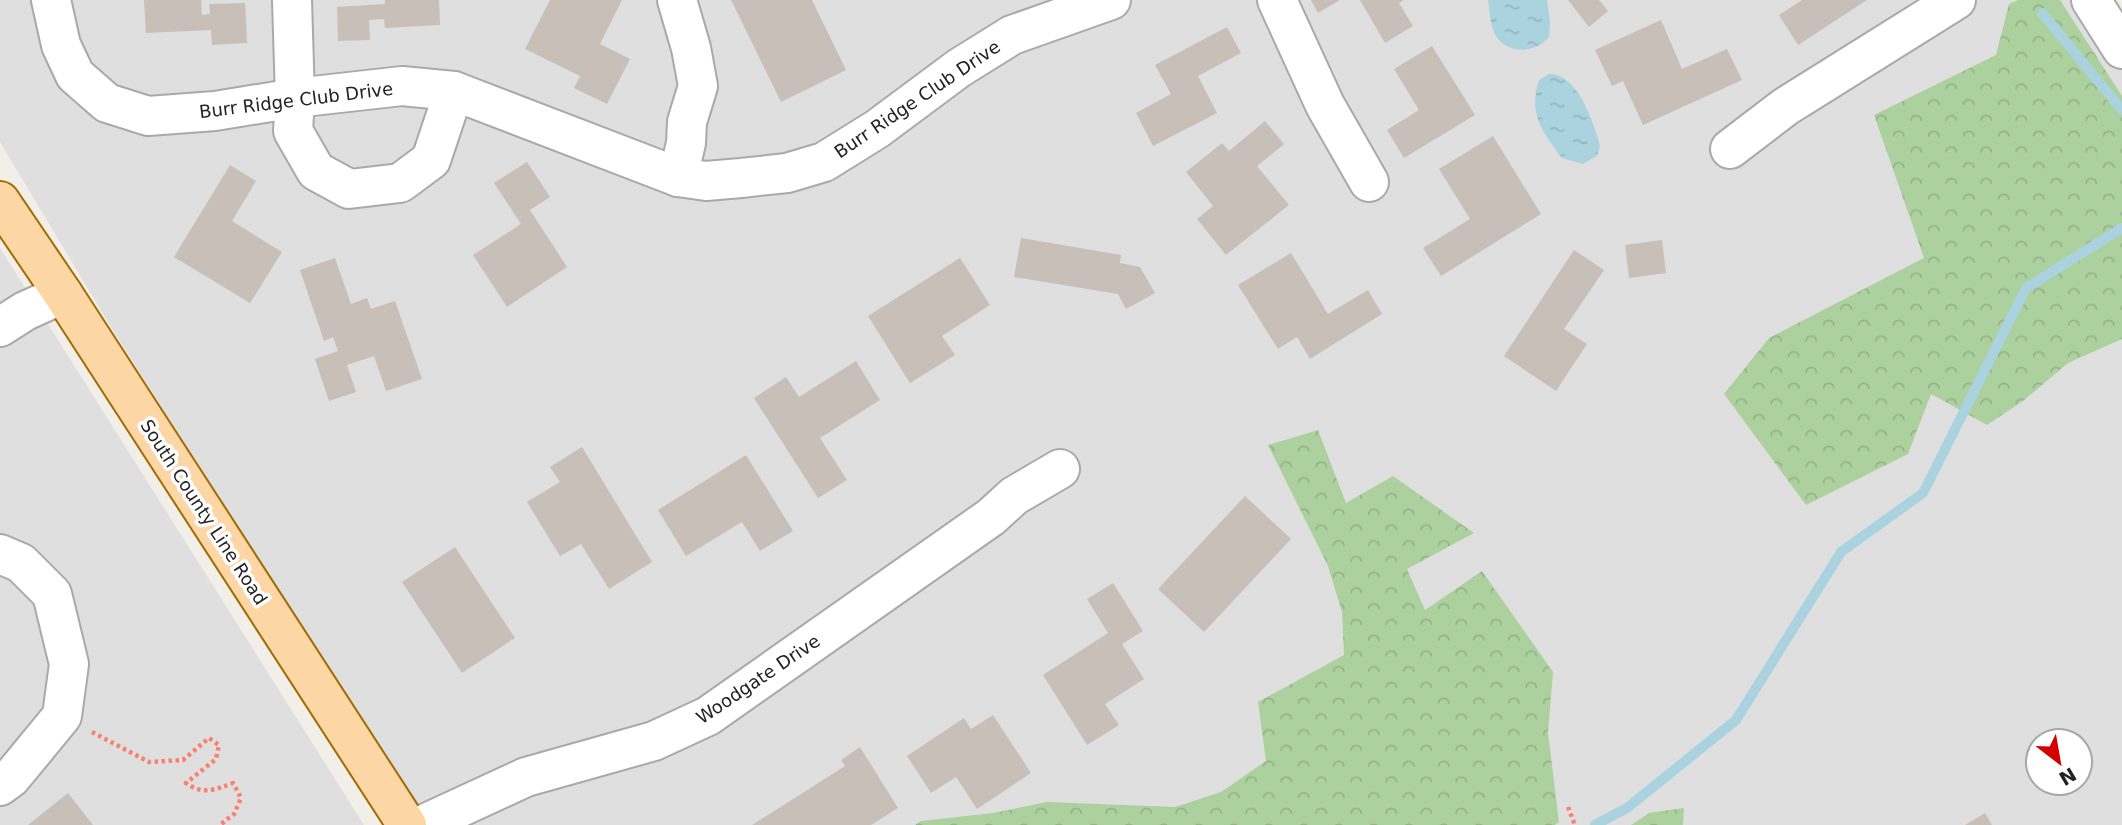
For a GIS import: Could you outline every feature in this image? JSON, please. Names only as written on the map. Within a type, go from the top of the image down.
[{"type":"main road","name":"South County Line Road","points":[[0,201],[407,825]]},
{"type":"street","name":"Burr Ridge Club Drive","points":[[51,0],[61,46],[75,75],[107,103],[148,116],[215,111],[295,98],[402,86],[454,91],[678,177],[706,181],[787,173],[824,162],[877,129],[959,68],[1012,35],[1072,6],[1111,0]]},
{"type":"street","points":[[292,0],[295,98],[293,131],[316,171],[349,189],[400,183],[431,160],[454,91]]},
{"type":"street","points":[[677,0],[691,48],[698,86],[687,122],[686,143],[678,177]]},
{"type":"street","points":[[1277,0],[1325,105],[1368,182]]},
{"type":"street","points":[[1730,149],[1785,107],[1956,0]]},
{"type":"street","points":[[2091,0],[2122,49]]},
{"type":"street","points":[[0,327],[25,311],[63,294]]},
{"type":"street","name":"Woodgate Drive","points":[[422,825],[526,777],[654,741],[708,716],[991,517],[1014,496],[1060,469]]},
{"type":"street","points":[[0,554],[21,563],[52,594],[69,664],[62,716],[11,778],[0,786]]},
{"type":"path","points":[[62,716],[149,762],[183,760],[209,738],[219,745],[216,759],[186,783],[197,790],[216,789],[233,783],[241,798],[234,814],[220,825]]},
{"type":"path","points":[[1567,807],[1575,825]]},
{"type":"shaded area","points":[[0,0],[2078,0],[2122,67],[2122,825],[428,825],[112,329],[0,142]]},
{"type":"shaded area","points":[[0,248],[364,825],[0,825]]},
{"type":"green space","points":[[2018,0],[2060,0],[2122,96],[2122,339],[2068,363],[2023,401],[1987,425],[1931,394],[1908,454],[1806,505],[1724,394],[1769,338],[1924,258],[1874,115],[1996,55],[2009,4]]},
{"type":"green space","points":[[1318,430],[1346,503],[1393,476],[1474,533],[1407,569],[1425,610],[1482,571],[1553,672],[1548,733],[1559,822],[1555,825],[915,825],[921,821],[993,813],[1047,802],[1175,807],[1221,792],[1266,761],[1258,702],[1344,655],[1342,612],[1328,566],[1268,445]]},
{"type":"green space","points":[[1684,808],[1683,825],[1631,825],[1649,813]]},
{"type":"water","points":[[1488,0],[1547,0],[1549,37],[1538,46],[1524,50],[1510,48],[1498,39],[1493,30]]},
{"type":"water","points":[[1549,74],[1559,76],[1576,91],[1594,125],[1600,146],[1597,156],[1583,164],[1562,158],[1539,122],[1536,92],[1539,80]]},
{"type":"building","points":[[144,0],[201,0],[202,15],[210,14],[209,4],[245,3],[247,43],[212,45],[211,30],[146,33]]},
{"type":"building","points":[[385,0],[439,0],[440,25],[385,28],[384,19],[369,20],[370,40],[338,41],[337,7],[385,4]]},
{"type":"building","points":[[550,0],[622,0],[600,44],[630,59],[607,104],[574,88],[580,76],[525,49]]},
{"type":"building","points":[[731,0],[812,0],[846,70],[781,102]]},
{"type":"building","points":[[1311,0],[1340,0],[1318,13]]},
{"type":"building","points":[[1360,0],[1404,0],[1399,3],[1413,26],[1385,43]]},
{"type":"building","points":[[1568,0],[1599,0],[1608,11],[1589,27]]},
{"type":"building","points":[[1802,0],[1867,0],[1798,45],[1779,15]]},
{"type":"building","points":[[1661,20],[1682,69],[1727,49],[1742,80],[1643,125],[1623,81],[1612,86],[1595,50]]},
{"type":"building","points":[[1227,27],[1241,53],[1198,76],[1217,113],[1153,146],[1136,113],[1171,94],[1155,65]]},
{"type":"building","points":[[1432,46],[1475,115],[1404,158],[1387,130],[1419,110],[1394,69]]},
{"type":"building","points":[[1265,121],[1284,144],[1257,166],[1289,205],[1226,255],[1197,219],[1213,206],[1186,172],[1222,143],[1229,151]]},
{"type":"building","points":[[1493,136],[1541,214],[1441,276],[1423,248],[1470,219],[1439,169]]},
{"type":"building","points":[[527,162],[550,197],[530,210],[567,267],[507,307],[473,255],[521,224],[494,183]]},
{"type":"building","points":[[230,165],[256,181],[232,221],[282,252],[250,303],[174,257]]},
{"type":"building","points":[[1021,238],[1121,255],[1120,263],[1140,267],[1155,293],[1126,309],[1118,294],[1014,277]]},
{"type":"building","points":[[1662,240],[1666,273],[1629,278],[1625,245]]},
{"type":"building","points":[[1574,250],[1604,270],[1564,329],[1587,344],[1556,391],[1504,356]]},
{"type":"building","points":[[1291,253],[1328,314],[1368,290],[1382,314],[1310,359],[1297,337],[1278,349],[1238,285]]},
{"type":"building","points":[[335,258],[351,304],[367,298],[371,309],[395,301],[422,379],[386,391],[374,356],[347,365],[356,392],[329,401],[315,359],[338,351],[333,337],[324,341],[300,270]]},
{"type":"building","points":[[960,258],[990,305],[942,336],[955,355],[910,383],[868,316]]},
{"type":"building","points":[[856,361],[880,400],[820,438],[847,480],[818,498],[754,398],[786,377],[799,397]]},
{"type":"building","points":[[582,447],[652,562],[609,589],[581,544],[560,556],[527,502],[560,482],[550,467]]},
{"type":"building","points":[[746,455],[793,531],[760,551],[742,522],[686,556],[658,510]]},
{"type":"building","points":[[1245,496],[1291,539],[1204,632],[1158,589]]},
{"type":"building","points":[[455,547],[515,638],[462,673],[402,582]]},
{"type":"building","points":[[1113,583],[1143,631],[1122,644],[1144,679],[1105,704],[1119,725],[1087,745],[1043,675],[1108,633],[1087,599]]},
{"type":"building","points":[[993,715],[1031,773],[977,809],[956,777],[931,793],[907,756],[964,718],[971,729]]},
{"type":"building","points":[[860,747],[898,808],[871,825],[752,825],[845,766],[841,760]]},
{"type":"building","points":[[68,793],[93,825],[28,825]]},
{"type":"building","points":[[1985,813],[1992,825],[1965,825]]},
{"type":"waterway","points":[[2042,13],[2122,110]]},
{"type":"waterway","points":[[1595,825],[1627,808],[1736,720],[1841,552],[1923,493],[2026,288],[2122,228]]}]
